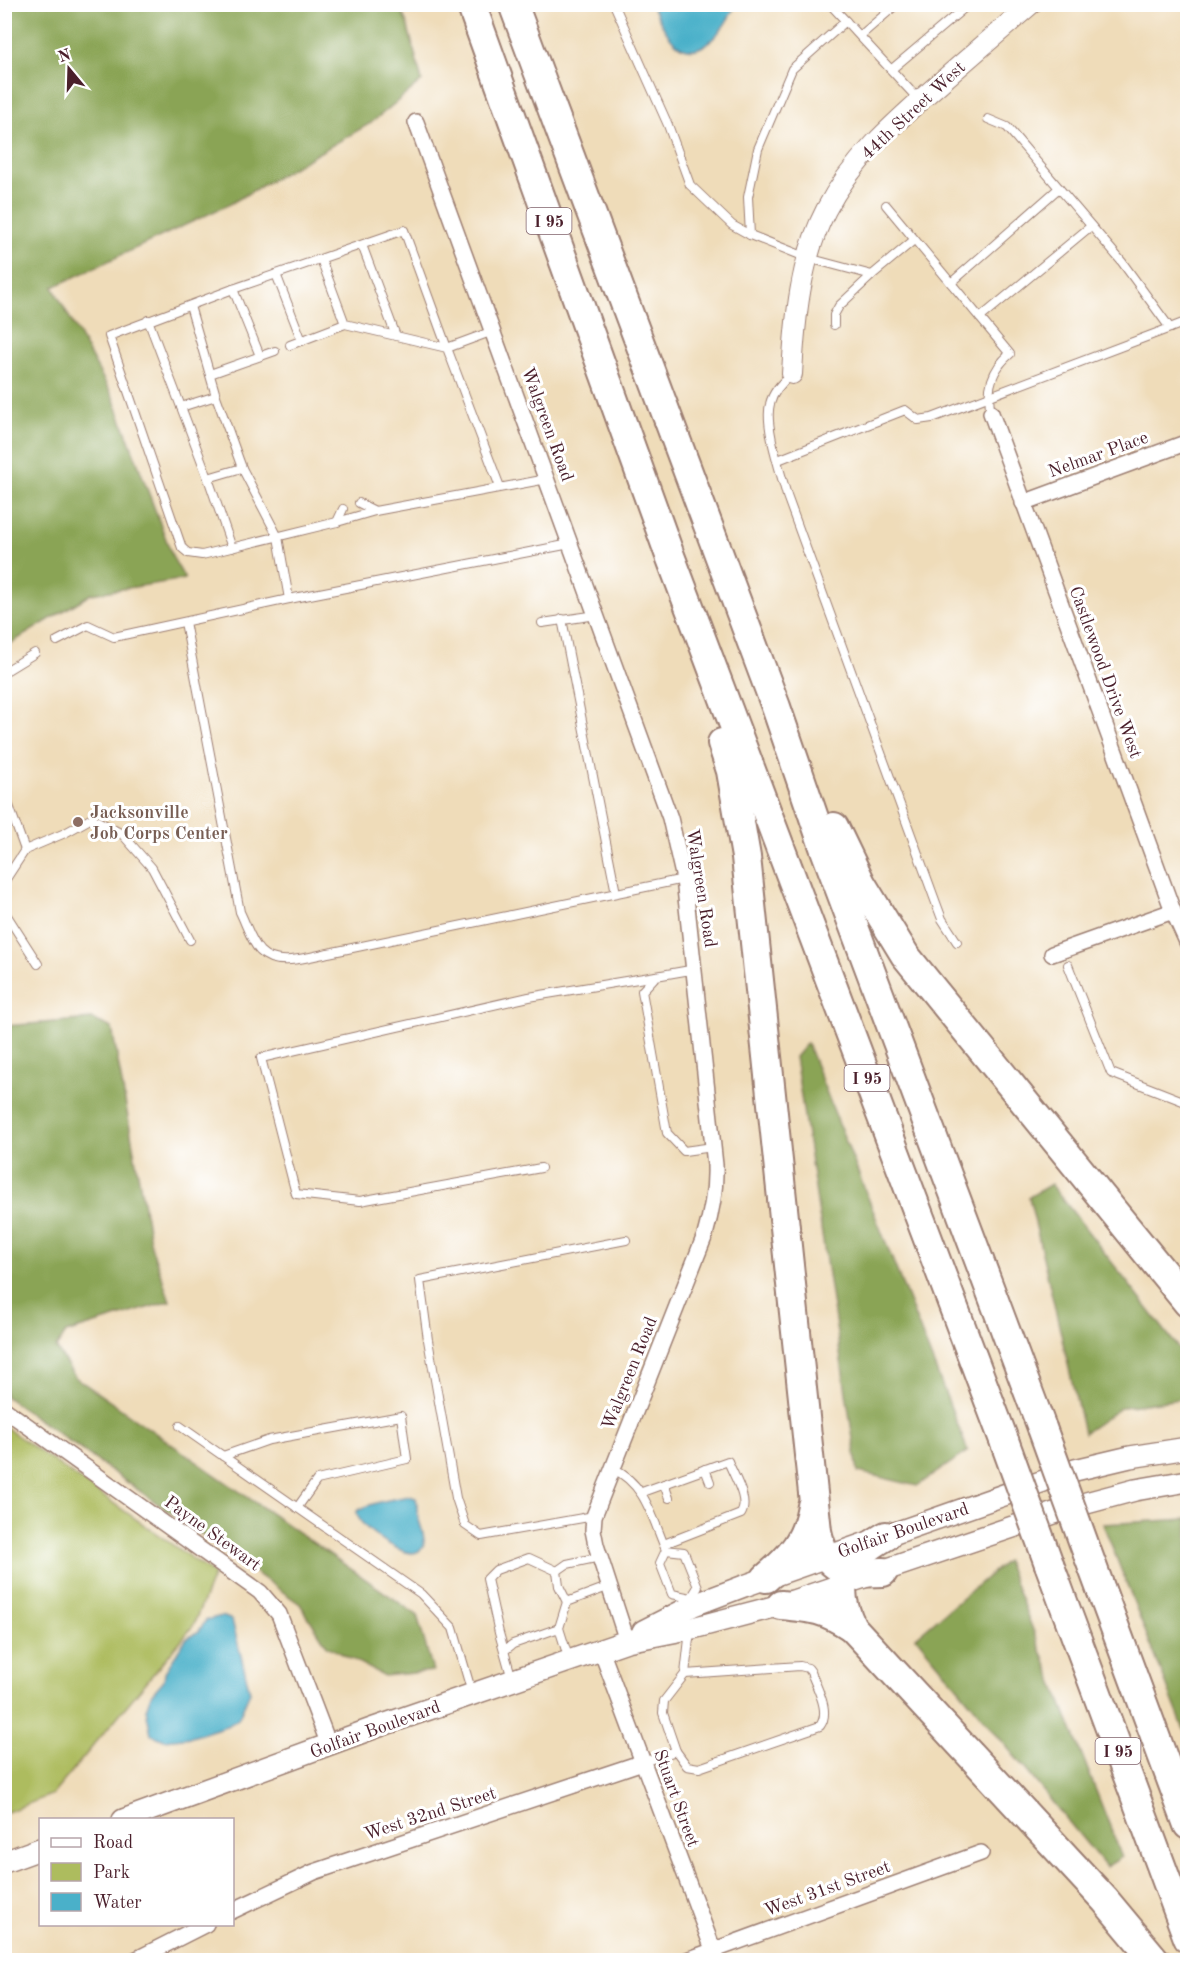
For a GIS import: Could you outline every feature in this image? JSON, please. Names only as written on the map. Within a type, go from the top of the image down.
[{"type":"highway","name":"I 95","points":[[471,4],[669,553],[1005,1443],[1188,1938]]},
{"type":"highway","name":"I 95","points":[[513,4],[776,707],[824,847],[1188,1825]]},
{"type":"highway","points":[[669,553],[731,771],[746,857],[813,1501],[820,1543],[838,1571],[842,1600],[852,1628]]},
{"type":"highway","points":[[776,707],[861,883],[905,955],[1188,1303]]},
{"type":"highway","points":[[766,1578],[788,1560],[803,1539],[810,1521],[813,1501]]},
{"type":"highway","points":[[838,1571],[867,1547],[886,1536]]},
{"type":"highway","points":[[838,1571],[883,1572]]},
{"type":"highway","points":[[781,1605],[830,1613],[852,1628],[1105,1900],[1155,1960]]},
{"type":"main road","name":"Golfair Boulevard","points":[[886,1536],[1075,1470],[1130,1457],[1188,1448]]},
{"type":"main road","name":"Golfair Boulevard","points":[[883,1572],[1075,1506],[1136,1490],[1188,1481]]},
{"type":"main road","name":"Golfair Boulevard","points":[[128,1818],[472,1694],[627,1641],[766,1578],[838,1571]]},
{"type":"main road","name":"Golfair Boulevard","points":[[688,1615],[781,1605],[838,1571]]},
{"type":"main road","points":[[4,1862],[39,1849]]},
{"type":"street","name":"44th Street West","points":[[792,374],[794,335],[808,258],[825,211],[842,183],[876,142],[1030,4]]},
{"type":"street","name":"Walgreen Road","points":[[416,122],[670,818],[684,879],[696,969],[716,1190],[712,1211],[700,1246],[594,1516],[593,1530],[600,1557],[627,1641]]},
{"type":"street","name":"Castlewood Drive West","points":[[989,405],[1173,911],[1188,944]]},
{"type":"street","name":"Nelmar Place","points":[[1023,503],[1188,442]]},
{"type":"street","points":[[1052,954],[1173,911]]},
{"type":"street","name":"Payne Stewart","points":[[4,1409],[260,1592],[279,1614],[329,1745]]},
{"type":"street","name":"Stuart Street","points":[[601,1650],[715,1956]]},
{"type":"street","name":"West 32nd Street","points":[[234,1910],[314,1872],[643,1762]]},
{"type":"street","name":"West 31st Street","points":[[687,1960],[715,1956],[981,1853]]},
{"type":"street","points":[[135,1960],[202,1926]]},
{"type":"lane","points":[[615,4],[668,125],[690,185],[732,225],[750,235],[808,258],[872,275]]},
{"type":"lane","points":[[860,36],[897,4]]},
{"type":"lane","points":[[892,69],[969,4]]},
{"type":"lane","points":[[831,5],[920,101]]},
{"type":"lane","points":[[750,235],[748,197],[758,149],[792,69],[846,21]]},
{"type":"lane","points":[[988,119],[1007,127],[1122,262],[1170,328]]},
{"type":"lane","points":[[951,283],[1059,188]]},
{"type":"lane","points":[[886,205],[1010,354],[1003,360],[991,381],[989,405]]},
{"type":"lane","points":[[980,318],[1091,226]]},
{"type":"lane","points":[[500,487],[404,230],[233,289],[109,336],[182,548],[188,553],[202,555],[375,511],[548,479]]},
{"type":"lane","points":[[834,325],[834,315],[839,306],[914,240]]},
{"type":"lane","points":[[362,244],[396,336]]},
{"type":"lane","points":[[321,259],[345,324]]},
{"type":"lane","points":[[276,274],[302,341]]},
{"type":"lane","points":[[233,289],[260,356]]},
{"type":"lane","points":[[190,306],[216,396],[242,468],[278,537],[289,599]]},
{"type":"lane","points":[[148,320],[208,478],[231,548]]},
{"type":"lane","points":[[778,460],[905,410],[918,420],[989,405],[1188,321]]},
{"type":"lane","points":[[290,345],[345,324],[447,348],[493,331]]},
{"type":"lane","points":[[210,374],[275,351]]},
{"type":"lane","points":[[792,374],[781,383],[769,405],[769,418],[778,460],[800,536],[942,919],[957,942]]},
{"type":"lane","points":[[181,407],[216,396]]},
{"type":"lane","points":[[208,478],[242,468]]},
{"type":"lane","points":[[359,503],[375,511]]},
{"type":"lane","points":[[337,522],[343,509]]},
{"type":"lane","points":[[57,641],[88,625],[114,637],[289,599],[571,544]]},
{"type":"lane","points":[[543,623],[597,615]]},
{"type":"lane","points":[[562,619],[616,893]]},
{"type":"lane","points":[[185,622],[240,912],[258,949],[267,957],[280,960],[333,952],[684,879]]},
{"type":"lane","points":[[4,672],[35,653]]},
{"type":"lane","points":[[4,792],[25,850]]},
{"type":"lane","points":[[4,882],[25,850],[65,833],[92,818],[123,834],[152,868],[190,940]]},
{"type":"lane","points":[[4,911],[38,964]]},
{"type":"lane","points":[[1068,964],[1111,1073],[1188,1103]]},
{"type":"lane","points":[[541,1168],[360,1201],[297,1194],[261,1058],[529,997],[696,969]]},
{"type":"lane","points":[[657,976],[642,991],[667,1133],[684,1151],[713,1147]]},
{"type":"lane","points":[[594,1516],[481,1536],[465,1525],[456,1498],[420,1280],[626,1240]]},
{"type":"lane","points":[[224,1456],[269,1440],[401,1416],[407,1459],[317,1480],[297,1508]]},
{"type":"lane","points":[[180,1426],[421,1594],[453,1628],[472,1694]]},
{"type":"lane","points":[[642,1492],[728,1461],[744,1500],[744,1509],[741,1514],[723,1518],[681,1534],[665,1547],[660,1563],[672,1594],[688,1615]]},
{"type":"lane","points":[[612,1469],[623,1473],[642,1492],[665,1547]]},
{"type":"lane","points":[[705,1469],[710,1482]]},
{"type":"lane","points":[[664,1484],[669,1498]]},
{"type":"lane","points":[[665,1547],[684,1552],[698,1587],[688,1615],[685,1674],[664,1701],[663,1713],[676,1751],[687,1766],[699,1768],[820,1726],[826,1713],[812,1672],[808,1668],[800,1666],[685,1674]]},
{"type":"lane","points":[[558,1571],[567,1564],[600,1557]]},
{"type":"lane","points":[[513,1680],[499,1633],[487,1579],[496,1570],[529,1558],[558,1571]]},
{"type":"lane","points":[[558,1571],[559,1586],[567,1602],[559,1629],[569,1661]]},
{"type":"lane","points":[[567,1602],[610,1586]]},
{"type":"lane","points":[[505,1650],[513,1644],[559,1629]]},
{"type":"lane","points":[[643,1762],[676,1751]]},
{"type":"green space","points":[[5,4],[398,5],[407,23],[422,81],[371,123],[230,204],[53,287],[113,397],[173,558],[185,579],[91,594],[5,647]]},
{"type":"green space","points":[[92,1019],[112,1028],[151,1246],[170,1301],[66,1333],[56,1348],[75,1377],[417,1615],[433,1671],[384,1676],[327,1646],[300,1604],[5,1396],[5,1026]]},
{"type":"green space","points":[[807,1043],[968,1451],[917,1486],[858,1472],[795,1057]]},
{"type":"green space","points":[[1051,1184],[1187,1359],[1187,1398],[1122,1407],[1084,1433],[1029,1197]]},
{"type":"green space","points":[[5,1427],[214,1574],[193,1626],[53,1794],[5,1813]]},
{"type":"green space","points":[[1188,1519],[1187,1737],[1103,1524]]},
{"type":"green space","points":[[1006,1561],[1122,1857],[1106,1867],[916,1637]]},
{"type":"water","points":[[732,4],[734,8],[720,31],[706,44],[690,49],[681,47],[672,39],[651,5]]},
{"type":"water","points":[[409,1496],[416,1498],[424,1541],[422,1549],[412,1553],[397,1549],[379,1538],[363,1524],[357,1511],[376,1503]]},
{"type":"water","points":[[222,1616],[232,1620],[250,1692],[238,1719],[229,1725],[192,1737],[164,1740],[151,1734],[146,1709],[151,1695],[164,1680],[165,1672],[186,1639],[199,1631],[206,1620]]},
{"type":"place","name":"Jacksonville Job Corps Center","points":[[78,822]]}]
